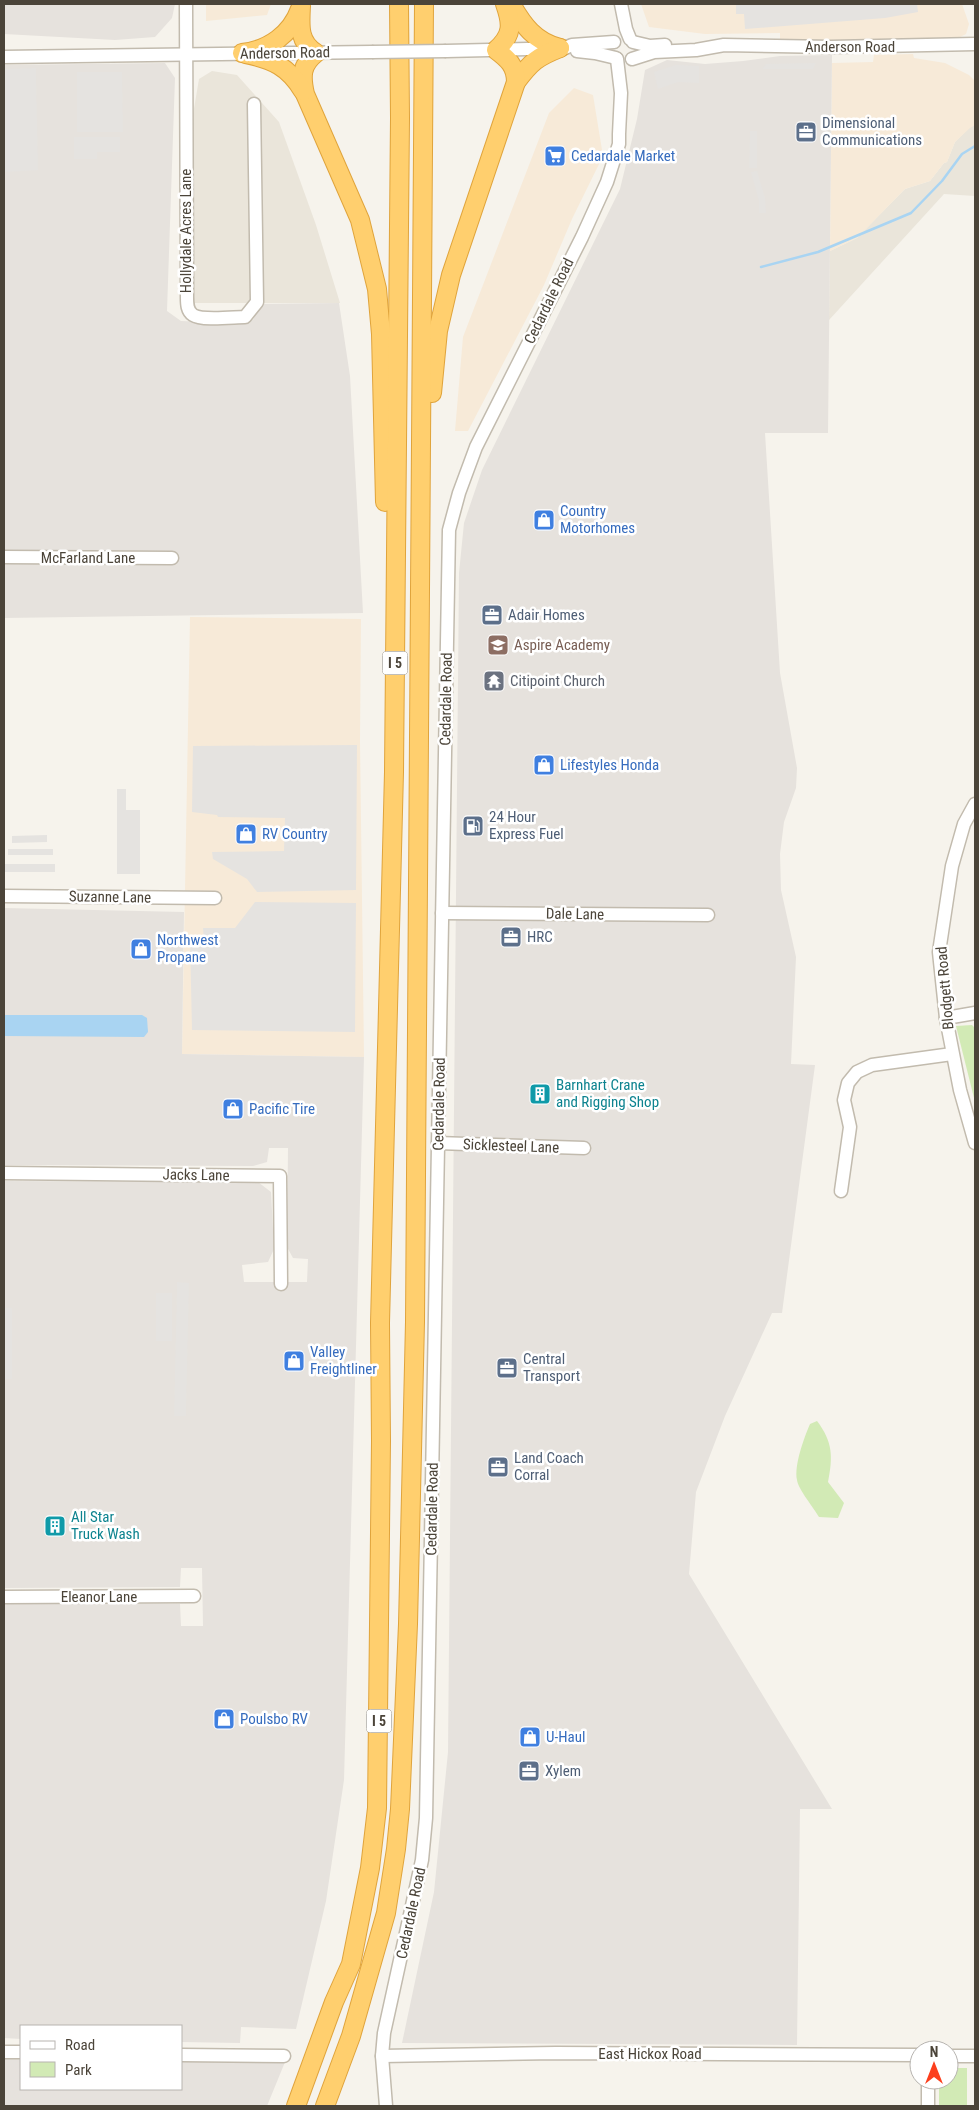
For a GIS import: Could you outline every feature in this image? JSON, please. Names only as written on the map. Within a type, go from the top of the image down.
[{"type":"highway","name":"I 5","points":[[296,2106],[334,2002],[351,1964],[370,1868],[377,1808],[381,1451],[380,1323],[394,772],[400,128],[398,4]]},
{"type":"highway","name":"I 5","points":[[325,2106],[351,2036],[384,1920],[392,1876],[400,1809],[408,1624],[415,1322],[424,4]]},
{"type":"highway","points":[[505,4],[510,32],[504,43],[496,50],[511,62],[516,74],[516,82]]},
{"type":"highway","points":[[511,4],[520,20],[532,34],[547,45],[563,48]]},
{"type":"highway","points":[[301,5],[302,37],[310,49],[316,53],[303,68],[302,82],[305,94]]},
{"type":"highway","points":[[242,54],[262,49],[278,39],[293,24],[301,5]]},
{"type":"highway","points":[[421,545],[435,353],[442,312],[458,254],[516,82],[536,58],[563,48]]},
{"type":"highway","points":[[242,54],[262,57],[278,63],[294,76],[305,94],[360,220],[377,289],[381,334],[387,689],[394,772]]},
{"type":"street","points":[[185,54],[186,4]]},
{"type":"street","points":[[622,8],[636,49],[624,59],[612,50],[622,8]]},
{"type":"street","points":[[615,41],[623,38],[632,41]]},
{"type":"street","name":"Anderson Road","points":[[563,48],[572,45],[615,41]]},
{"type":"street","name":"Anderson Road","points":[[632,41],[650,46],[705,41],[724,45],[849,47],[975,44]]},
{"type":"street","name":"Anderson Road","points":[[4,57],[563,48],[624,59],[654,52],[696,50],[724,45]]},
{"type":"street","name":"Hollydale Acres Lane","points":[[185,54],[186,297],[188,310],[194,316],[203,318],[245,317],[257,302],[254,104]]},
{"type":"street","name":"Cedardale Road","points":[[386,2106],[382,2056],[384,2033],[422,1860],[426,1818],[449,530],[459,493],[476,447],[582,237],[607,182],[620,134],[624,59]]},
{"type":"street","name":"McFarland Lane","points":[[4,557],[172,558]]},
{"type":"street","name":"Blodgett Road","points":[[975,804],[964,824],[952,866],[939,952],[952,1054],[975,1143]]},
{"type":"street","name":"Suzanne Lane","points":[[4,896],[215,898]]},
{"type":"street","name":"Dale Lane","points":[[442,913],[708,915]]},
{"type":"street","points":[[946,1018],[975,1013]]},
{"type":"street","points":[[842,1190],[850,1127],[844,1100],[848,1084],[852,1078],[857,1072],[872,1065],[952,1054]]},
{"type":"street","name":"Sicklesteel Lane","points":[[438,1143],[584,1148]]},
{"type":"street","name":"Jacks Lane","points":[[4,1173],[280,1176],[281,1284]]},
{"type":"street","name":"Eleanor Lane","points":[[4,1597],[194,1596]]},
{"type":"street","points":[[4,2052],[20,2052]]},
{"type":"street","name":"East Hickox Road","points":[[382,2056],[556,2054],[909,2056]]},
{"type":"street","points":[[182,2055],[284,2056]]},
{"type":"street","points":[[959,2056],[975,2056]]},
{"type":"street","points":[[928,2090],[928,2106]]},
{"type":"shaded area","points":[[4,4],[175,4],[172,18],[155,37],[115,40],[4,34]]},
{"type":"shaded area","points":[[206,4],[271,4],[267,15],[206,21]]},
{"type":"shaded area","points":[[641,4],[962,4],[969,24],[966,34],[956,39],[780,41],[780,33],[705,34],[649,27]]},
{"type":"shaded area","points":[[736,4],[917,4],[918,12],[885,18],[745,29],[744,14],[736,14]]},
{"type":"shaded area","points":[[913,54],[914,58],[945,63],[969,75],[975,81],[975,125],[955,142],[947,162],[944,163],[930,181],[905,189],[857,238],[830,251],[832,63],[873,62],[874,55]]},
{"type":"shaded area","points":[[832,55],[828,433],[765,433],[780,673],[797,768],[796,788],[784,822],[780,854],[781,890],[796,957],[791,1064],[815,1065],[782,1313],[772,1313],[725,1416],[696,1492],[689,1574],[832,1809],[800,1809],[797,2045],[402,2043],[434,1892],[448,1752],[459,573],[464,523],[482,470],[620,189],[637,119],[645,70],[667,60],[705,64],[780,56]]},
{"type":"shaded area","points":[[165,63],[175,78],[167,311],[181,321],[233,323],[253,320],[260,304],[339,303],[350,376],[363,613],[4,618],[4,65]]},
{"type":"shaded area","points":[[816,63],[813,69],[762,69],[766,64]]},
{"type":"shaded area","points":[[676,65],[699,66],[699,83],[678,82],[658,89],[654,72]]},
{"type":"shaded area","points":[[36,68],[38,170],[4,172],[4,69]]},
{"type":"shaded area","points":[[212,71],[237,75],[279,122],[316,225],[340,303],[193,303],[188,144],[199,79]]},
{"type":"shaded area","points":[[77,72],[122,72],[123,132],[77,132]]},
{"type":"shaded area","points":[[574,88],[593,95],[603,156],[572,219],[544,285],[468,431],[455,431],[463,337],[549,113]]},
{"type":"shaded area","points":[[975,125],[975,196],[944,194],[829,320],[830,251],[857,238],[905,189],[930,181],[944,163],[947,162],[955,142],[970,127]]},
{"type":"shaded area","points":[[750,131],[757,131],[757,168],[749,168]]},
{"type":"shaded area","points":[[74,137],[120,137],[120,152],[97,152],[97,159],[74,159]]},
{"type":"shaded area","points":[[757,171],[765,198],[766,213],[759,213],[759,201],[751,172]]},
{"type":"shaded area","points":[[190,617],[361,619],[360,741],[364,1057],[182,1054]]},
{"type":"shaded area","points":[[357,745],[356,890],[257,892],[247,879],[213,859],[212,852],[284,851],[285,818],[218,817],[217,815],[192,812],[193,746]]},
{"type":"shaded area","points":[[117,789],[126,789],[126,810],[140,810],[140,874],[117,874]]},
{"type":"shaded area","points":[[47,835],[47,842],[12,843],[12,836]]},
{"type":"shaded area","points":[[8,849],[53,849],[53,855],[8,855]]},
{"type":"shaded area","points":[[4,864],[55,864],[55,872],[4,872]]},
{"type":"shaded area","points":[[255,902],[356,903],[355,1032],[192,1030],[190,939],[204,940],[203,928],[235,928]]},
{"type":"shaded area","points":[[4,908],[184,912],[182,1054],[364,1057],[344,1780],[326,1901],[296,2029],[241,2027],[240,2043],[182,2042],[182,2025],[20,2025],[20,2039],[4,2038],[4,1604],[180,1604],[181,1626],[203,1626],[202,1568],[181,1568],[180,1587],[4,1588],[4,1181],[258,1182],[271,1192],[274,1249],[268,1262],[242,1265],[244,1282],[307,1282],[308,1259],[293,1258],[287,1247],[288,1148],[269,1148],[267,1162],[253,1166],[4,1165]]},
{"type":"shaded area","points":[[177,1282],[189,1283],[186,1416],[174,1416]]},
{"type":"shaded area","points":[[156,1293],[172,1293],[172,1341],[156,1341]]},
{"type":"shaded area","points":[[4,1308],[12,1308],[12,1379],[4,1379]]},
{"type":"shaded area","points":[[4,2056],[20,2057],[20,2090],[182,2090],[182,2060],[285,2062],[267,2106],[4,2106]]},
{"type":"green space","points":[[972,1025],[975,1028],[975,1102],[956,1026]]},
{"type":"green space","points":[[817,1421],[829,1443],[831,1465],[828,1482],[844,1503],[838,1518],[819,1517],[797,1480],[798,1459],[802,1444],[810,1424]]},
{"type":"green space","points":[[959,2068],[967,2068],[967,2106],[939,2106],[939,2090],[959,2090]]},
{"type":"water","points":[[4,1015],[142,1015],[147,1018],[148,1032],[144,1037],[4,1036]]},
{"type":"waterway","points":[[761,267],[818,252],[911,213],[942,181],[962,154],[975,146]]},
{"type":"place","name":"Dimensional Communications","points":[[806,132]]},
{"type":"place","name":"Cedardale Market","points":[[555,156]]},
{"type":"place","name":"Country Motorhomes","points":[[544,520]]},
{"type":"place","name":"Adair Homes","points":[[492,615]]},
{"type":"place","name":"Aspire Academy","points":[[498,645]]},
{"type":"place","name":"Citipoint Church","points":[[494,681]]},
{"type":"place","name":"Lifestyles Honda","points":[[544,765]]},
{"type":"place","name":"24 Hour Express Fuel","points":[[473,826]]},
{"type":"place","name":"RV Country","points":[[246,834]]},
{"type":"place","name":"HRC","points":[[511,937]]},
{"type":"place","name":"Northwest Propane","points":[[141,949]]},
{"type":"place","name":"Barnhart Crane and Rigging Shop","points":[[540,1094]]},
{"type":"place","name":"Pacific Tire","points":[[233,1109]]},
{"type":"place","name":"Valley Freightliner","points":[[294,1361]]},
{"type":"place","name":"Central Transport","points":[[507,1368]]},
{"type":"place","name":"Land Coach Corral","points":[[498,1467]]},
{"type":"place","name":"All Star Truck Wash","points":[[55,1526]]},
{"type":"place","name":"Poulsbo RV","points":[[224,1719]]},
{"type":"place","name":"U-Haul","points":[[530,1737]]},
{"type":"place","name":"Xylem","points":[[529,1771]]}]
